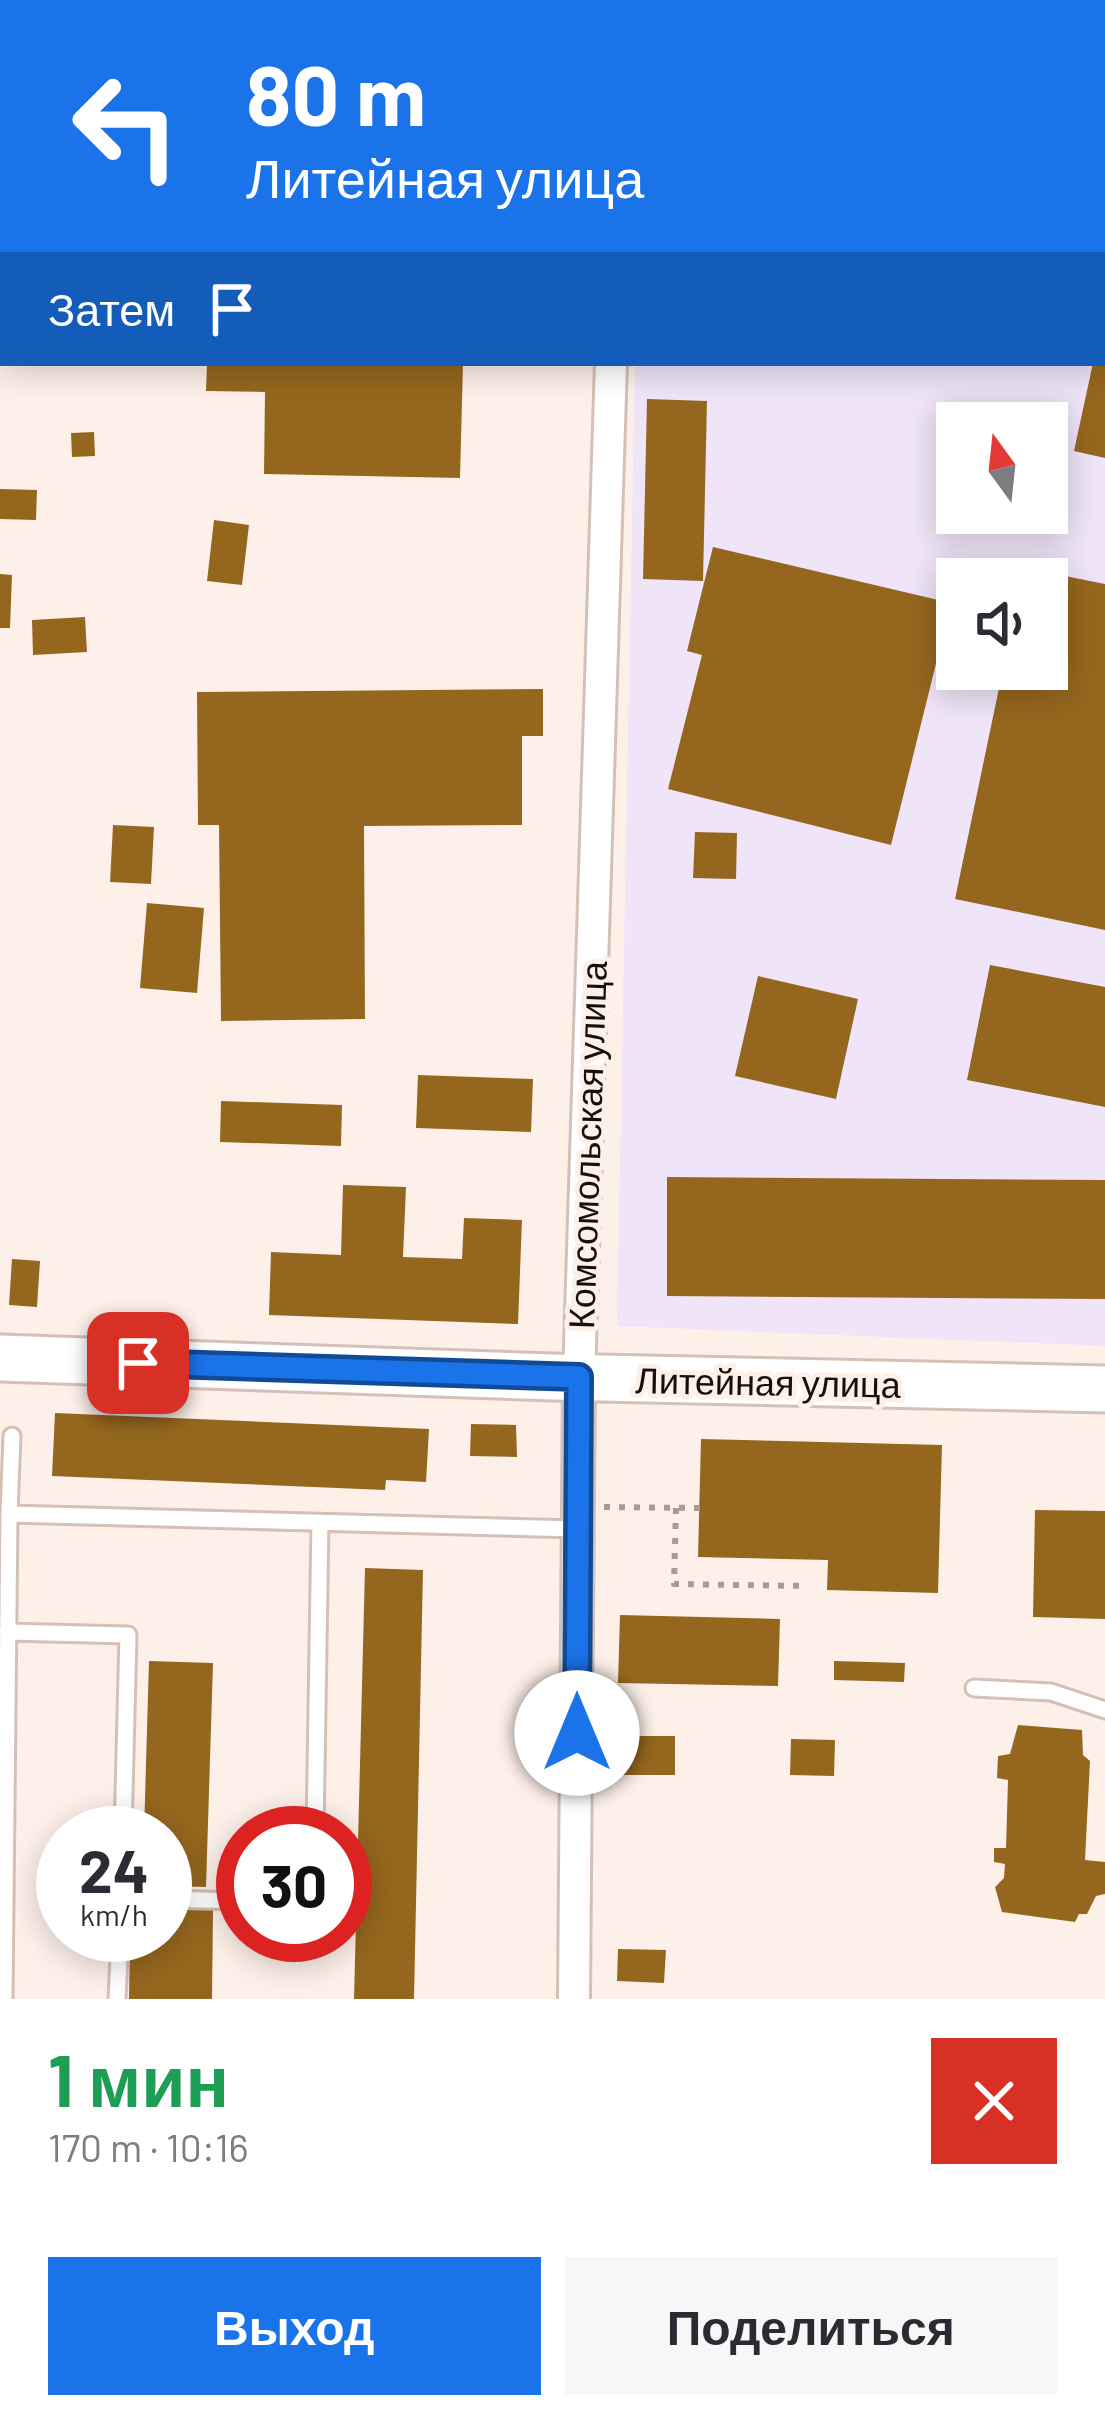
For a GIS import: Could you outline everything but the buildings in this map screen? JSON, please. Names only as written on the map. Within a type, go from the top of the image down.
[{"type":"street","name":"Комсомольская улица","points":[[574,1999],[579,1377],[611,366]]},
{"type":"street","name":"Литейная улица","points":[[0,1358],[1105,1389]]},
{"type":"lane","points":[[4,1999],[12,1436]]},
{"type":"lane","points":[[8,1514],[578,1529]]},
{"type":"lane","points":[[315,1806],[320,1522]]},
{"type":"lane","points":[[7,1632],[128,1635],[124,1806]]},
{"type":"lane","points":[[974,1688],[1051,1692],[1105,1710]]},
{"type":"lane","points":[[117,1999],[118,1962]]},
{"type":"path","points":[[600,1507],[700,1508]]},
{"type":"path","points":[[676,1508],[674,1584],[808,1586]]},
{"type":"shaded area","points":[[635,366],[1105,366],[1105,1346],[617,1326]]},
{"type":"route","points":[[138,1363],[579,1377],[577,1733]]}]
